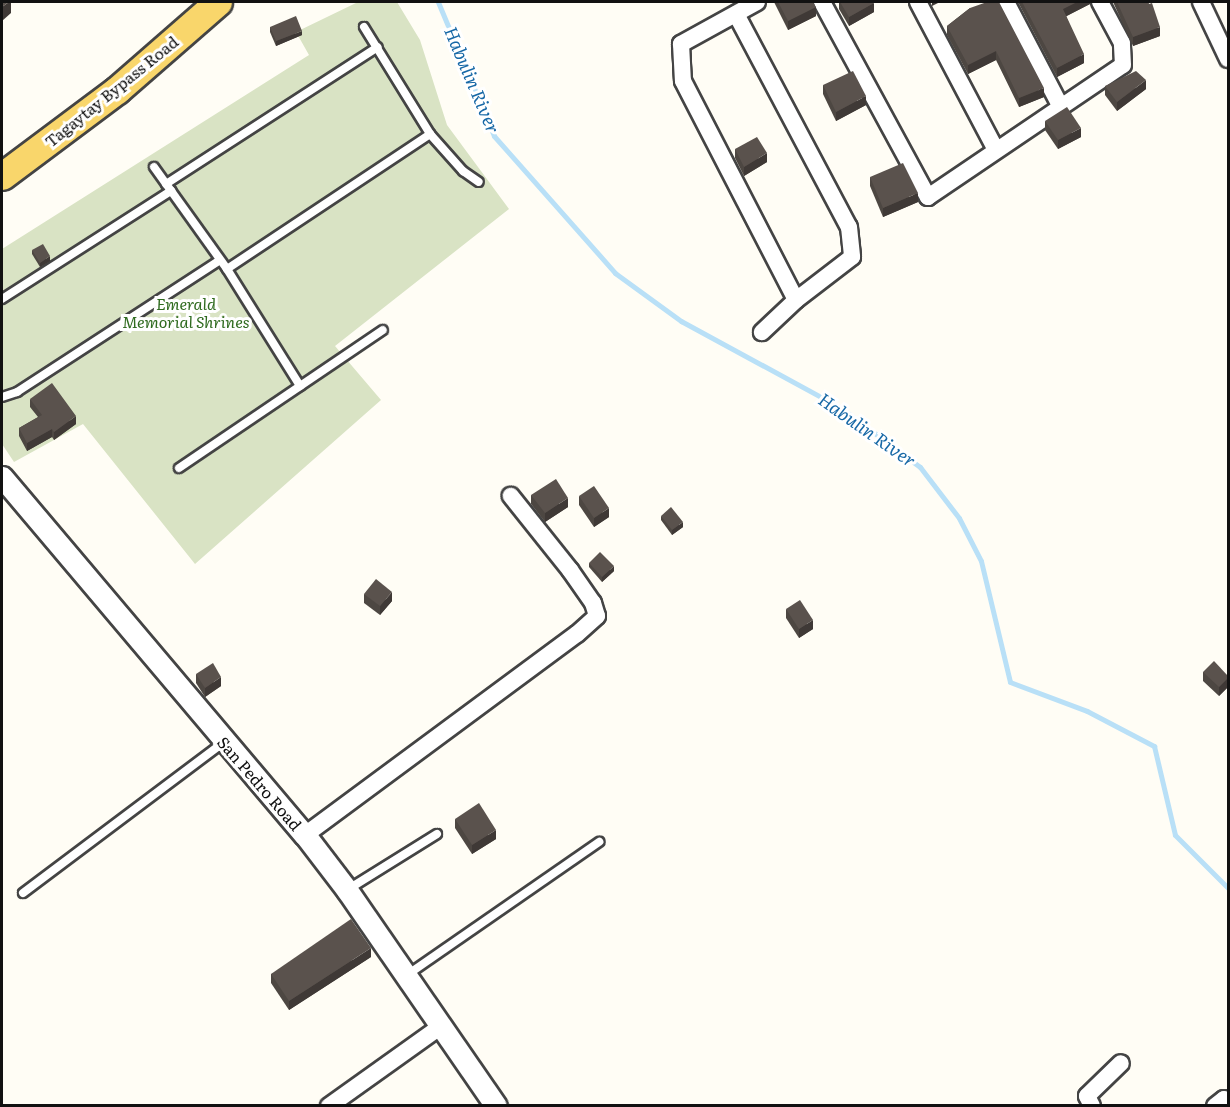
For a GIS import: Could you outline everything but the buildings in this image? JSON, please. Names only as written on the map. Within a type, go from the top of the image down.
[{"type":"main road","name":"Tagaytay Bypass Road","points":[[2,176],[117,90],[218,2]]},
{"type":"street","points":[[757,2],[681,44],[683,81],[796,300]]},
{"type":"street","points":[[822,2],[928,196],[1123,65],[1122,43],[1100,2]]},
{"type":"street","points":[[918,2],[996,150]]},
{"type":"street","points":[[1006,2],[1061,107]]},
{"type":"street","points":[[1201,2],[1228,59]]},
{"type":"street","points":[[736,14],[849,227],[852,257],[796,300],[762,332]]},
{"type":"street","name":"San Pedro Road","points":[[2,477],[305,836],[347,890],[496,1106]]},
{"type":"street","points":[[305,836],[577,634],[597,616],[593,603],[570,570],[512,496]]},
{"type":"street","points":[[329,1106],[441,1026]]},
{"type":"street","points":[[1092,1106],[1087,1096],[1121,1063]]},
{"type":"street","points":[[1215,1106],[1224,1099],[1228,1100]]},
{"type":"lane","points":[[364,27],[430,134],[463,171],[479,182]]},
{"type":"lane","points":[[2,299],[378,48]]},
{"type":"lane","points":[[227,268],[430,134]]},
{"type":"lane","points":[[154,167],[227,268],[300,386]]},
{"type":"lane","points":[[2,397],[17,392],[220,260]]},
{"type":"lane","points":[[179,468],[383,330]]},
{"type":"lane","points":[[23,894],[225,742]]},
{"type":"lane","points":[[347,890],[438,834]]},
{"type":"lane","points":[[406,975],[599,842]]},
{"type":"green space","name":"Emerald Memorial Shrines","points":[[358,2],[397,2],[420,40],[447,125],[509,209],[335,346],[381,400],[195,564],[83,424],[14,462],[2,444],[2,249],[309,55],[296,32]]},
{"type":"waterway","name":"Habulin River","points":[[438,2],[494,136],[615,273],[681,321],[841,408],[920,467],[959,518],[981,561],[1010,682],[1087,711],[1154,746],[1175,835],[1228,888]]}]
